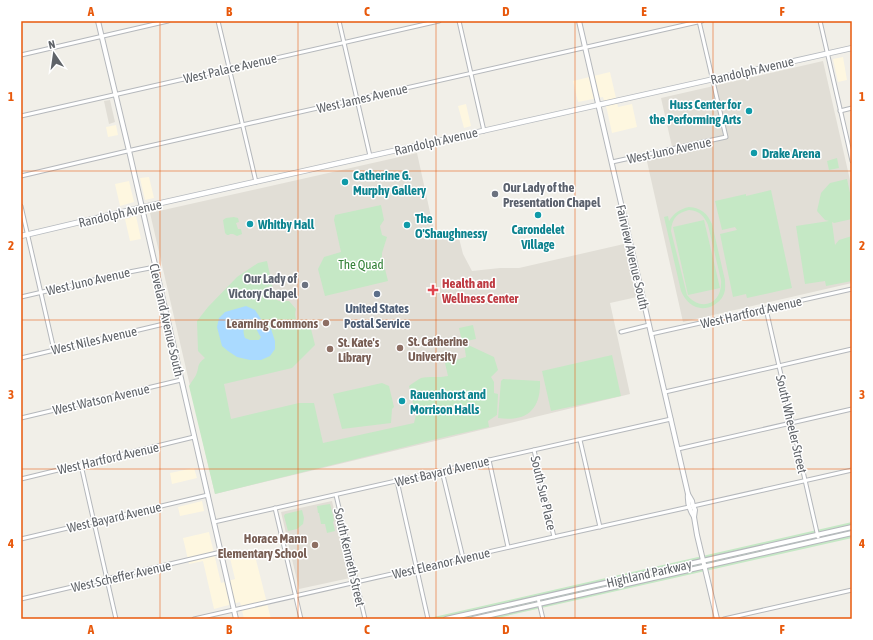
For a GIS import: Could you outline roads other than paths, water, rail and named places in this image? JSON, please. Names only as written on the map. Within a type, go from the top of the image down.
[{"type":"main road","name":"Randolph Avenue","points":[[21,236],[852,48]]},
{"type":"street","name":"Cleveland Avenue South","points":[[98,21],[236,619]]},
{"type":"street","points":[[21,55],[168,21]]},
{"type":"street","points":[[218,21],[256,182]]},
{"type":"street","points":[[339,21],[370,156]]},
{"type":"street","name":"West Palace Avenue","points":[[21,116],[439,21]]},
{"type":"street","points":[[459,21],[484,131]]},
{"type":"street","name":"Fairview Avenue South","points":[[579,21],[678,449],[688,494],[688,502],[691,506],[690,511],[694,517],[717,619]]},
{"type":"street","points":[[700,21],[713,79]]},
{"type":"street","name":"West James Avenue","points":[[21,176],[700,21]]},
{"type":"street","points":[[820,21],[852,161]]},
{"type":"street","name":"West Juno Avenue","points":[[612,162],[726,137],[713,79]]},
{"type":"street","points":[[840,111],[852,108]]},
{"type":"street","points":[[21,206],[54,350]]},
{"type":"street","name":"West Juno Avenue","points":[[21,297],[155,267]]},
{"type":"street","name":"West Hartford Avenue","points":[[651,334],[852,289]]},
{"type":"street","name":"South Wheeler Street","points":[[766,309],[819,540]]},
{"type":"street","name":"West Niles Avenue","points":[[21,358],[168,323]]},
{"type":"street","points":[[621,332],[649,325]]},
{"type":"street","points":[[665,392],[852,349]]},
{"type":"street","name":"West Watson Avenue","points":[[21,418],[181,380]]},
{"type":"street","points":[[678,449],[852,409]]},
{"type":"street","name":"West Bayard Avenue","points":[[214,522],[671,419]]},
{"type":"street","name":"West Hartford Avenue","points":[[21,479],[194,437]]},
{"type":"street","points":[[580,440],[600,527]]},
{"type":"street","name":"South Sue Place","points":[[534,450],[554,537]]},
{"type":"street","points":[[489,460],[508,547]]},
{"type":"street","points":[[81,465],[116,619]]},
{"type":"street","name":"West Eleanor Avenue","points":[[194,619],[852,470]]},
{"type":"street","points":[[442,471],[462,558]]},
{"type":"street","points":[[397,481],[428,619]]},
{"type":"street","name":"West Bayard Avenue","points":[[21,539],[208,495]]},
{"type":"street","name":"South Kenneth Street","points":[[336,495],[365,619]]},
{"type":"street","points":[[275,508],[301,619]]},
{"type":"street","name":"Highland Parkway","points":[[446,619],[852,527]]},
{"type":"street","name":"Highland Parkway","points":[[473,619],[852,533]]},
{"type":"street","name":"West Scheffer Avenue","points":[[21,599],[221,552]]},
{"type":"street","points":[[724,619],[852,590]]},
{"type":"street","points":[[538,598],[543,619]]},
{"type":"water","points":[[246,306],[255,310],[263,322],[271,329],[275,341],[275,349],[270,356],[261,360],[250,360],[237,357],[222,346],[217,327],[219,318],[225,312]],"holes":[[[245,321],[251,321],[261,337],[259,340],[250,340],[245,338]]]},
{"type":"place","name":"Huss Center for the Performing Arts","points":[[749,111]]},
{"type":"place","name":"Drake Arena","points":[[754,153]]},
{"type":"place","name":"Catherine G. Murphy Gallery","points":[[345,182]]},
{"type":"place","name":"Our Lady of the Presentation Chapel","points":[[495,194]]},
{"type":"place","name":"Carondelet Village","points":[[538,215]]},
{"type":"place","name":"Whitby Hall","points":[[250,224]]},
{"type":"place","name":"The O'Shaughnessy","points":[[407,225]]},
{"type":"place","name":"Our Lady of Victory Chapel","points":[[305,285]]},
{"type":"place","name":"Health and Wellness Center","points":[[433,290]]},
{"type":"place","name":"United States Postal Service","points":[[377,294]]},
{"type":"place","name":"Learning Commons","points":[[326,323]]},
{"type":"place","name":"St. Catherine University","points":[[400,348]]},
{"type":"place","name":"St. Kate's Library","points":[[330,349]]},
{"type":"place","name":"Rauenhorst and Morrison Halls","points":[[402,401]]},
{"type":"place","name":"Horace Mann Elementary School","points":[[315,545]]},
{"type":"park label","name":"The Quad","points":[[361,264]]}]
